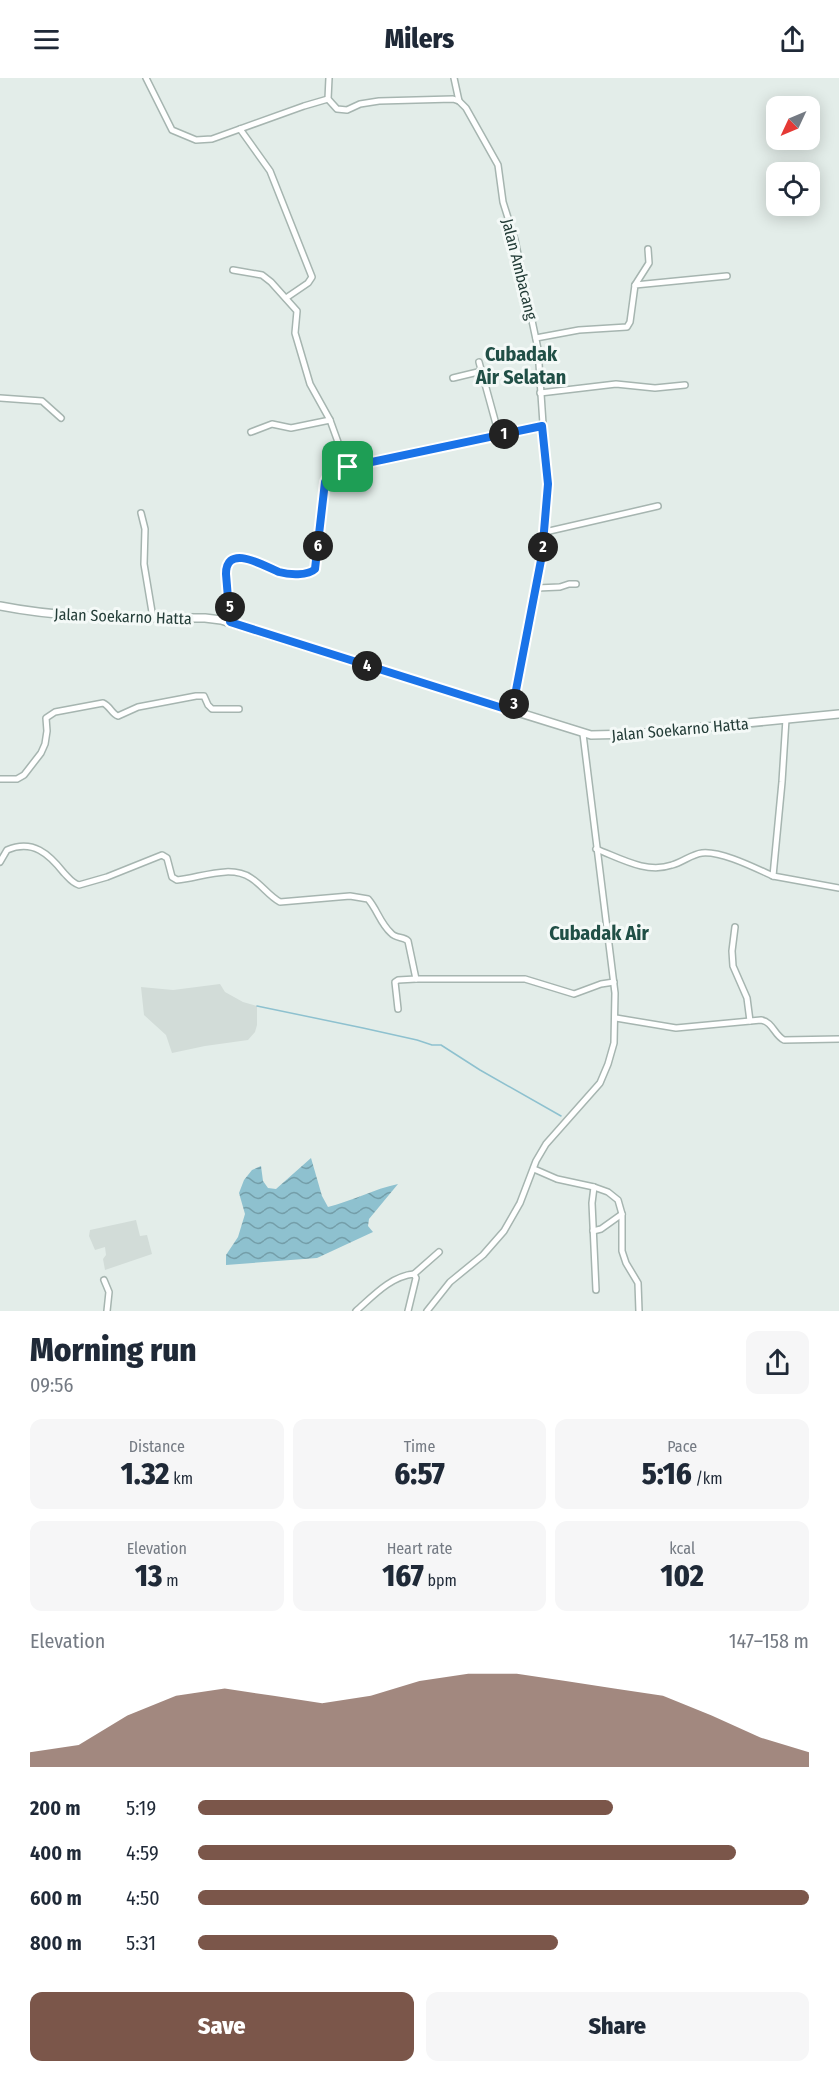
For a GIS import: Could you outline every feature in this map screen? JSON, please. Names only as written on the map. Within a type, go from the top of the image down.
[{"type":"street","points":[[146,78],[168,126],[176,133],[201,141],[328,99]]},
{"type":"street","points":[[329,78],[328,99],[337,109],[341,110],[379,101],[446,98],[459,101],[454,78]]},
{"type":"street","name":"Jalan Ambacang","points":[[459,101],[476,125],[498,165],[503,202],[515,240],[536,338],[548,484],[545,532],[537,588],[512,711]]},
{"type":"street","points":[[240,129],[270,171],[312,277],[308,283],[286,298]]},
{"type":"street","points":[[536,338],[579,330],[627,327],[630,322],[633,288],[649,263],[648,249]]},
{"type":"street","points":[[233,270],[262,275],[297,311],[296,337],[313,390],[330,420],[348,467]]},
{"type":"street","points":[[635,285],[727,276]]},
{"type":"street","points":[[479,362],[499,435]]},
{"type":"street","points":[[453,378],[482,371]]},
{"type":"street","points":[[540,393],[616,384],[655,388],[685,385]]},
{"type":"street","points":[[0,398],[42,401],[62,418]]},
{"type":"street","points":[[251,432],[272,424],[291,428],[330,420]]},
{"type":"street","points":[[230,622],[226,574],[229,563],[240,558],[250,559],[282,573],[313,572],[317,563],[326,477],[330,473],[348,467],[542,426]]},
{"type":"street","points":[[545,532],[658,506]]},
{"type":"street","points":[[141,513],[145,529],[144,564],[153,618]]},
{"type":"street","points":[[537,588],[560,588],[576,584]]},
{"type":"street","name":"Jalan Soekarno Hatta","points":[[0,606],[80,617],[205,618],[230,622],[583,734],[599,736],[635,734],[839,714]]},
{"type":"street","points":[[0,779],[17,779],[24,776],[41,753],[47,731],[46,718],[55,712],[103,703],[108,705],[114,715],[118,716],[138,707],[196,696],[204,696],[212,709],[239,709]]},
{"type":"street","points":[[773,876],[783,782],[786,719]]},
{"type":"street","points":[[427,1311],[450,1282],[483,1255],[504,1231],[520,1203],[546,1144],[600,1083],[612,1052],[616,1018],[614,982],[583,734]]},
{"type":"street","points":[[0,862],[8,850],[13,848],[22,846],[39,849],[54,861],[75,885],[79,885],[107,877],[162,855],[167,858],[172,877],[177,880],[213,873],[236,873],[248,876],[280,902],[291,903],[350,896],[368,900],[380,922],[392,935],[408,941],[416,979]]},
{"type":"street","points":[[596,849],[640,866],[652,868],[666,867],[699,853],[710,853],[773,876],[839,888]]},
{"type":"street","points":[[735,927],[733,966],[747,998],[750,1021]]},
{"type":"street","points":[[398,1009],[395,982],[398,980],[525,979],[572,994],[614,982]]},
{"type":"street","points":[[616,1018],[676,1028],[761,1020],[767,1021],[778,1037],[784,1040],[839,1039]]},
{"type":"street","points":[[534,1169],[557,1179],[594,1186],[618,1200],[622,1214],[622,1251],[638,1283],[639,1311]]},
{"type":"street","points":[[594,1186],[592,1203],[596,1290]]},
{"type":"street","points":[[593,1232],[603,1228],[622,1214]]},
{"type":"street","points":[[356,1311],[390,1282],[414,1274],[439,1252]]},
{"type":"street","points":[[408,1311],[416,1278],[414,1274]]},
{"type":"street","points":[[104,1280],[109,1292],[107,1311]]},
{"type":"shaded area","points":[[220,984],[225,992],[243,1002],[257,1006],[255,1032],[248,1040],[172,1053],[166,1035],[144,1015],[141,987],[173,990]]},
{"type":"shaded area","points":[[136,1220],[140,1236],[147,1235],[152,1254],[105,1270],[103,1259],[106,1255],[105,1247],[95,1250],[89,1236],[90,1230]]},
{"type":"water","points":[[311,1158],[322,1196],[328,1207],[398,1184],[369,1219],[368,1226],[373,1232],[317,1258],[226,1265],[226,1255],[238,1237],[245,1214],[239,1193],[244,1180],[252,1170],[261,1166],[263,1181],[268,1188],[276,1189]]},
{"type":"waterway","points":[[257,1006],[432,1045],[441,1045],[561,1116]]},
{"type":"district","name":"Cubadak Air Selatan","points":[[521,366]]},
{"type":"district","name":"Cubadak Air","points":[[599,933]]},
{"type":"route","points":[[542,426],[548,484],[547,509],[540,573],[512,711],[230,622],[226,574],[229,563],[240,558],[250,559],[282,573],[313,572],[317,563],[326,477],[330,473],[348,467],[542,426]]}]
